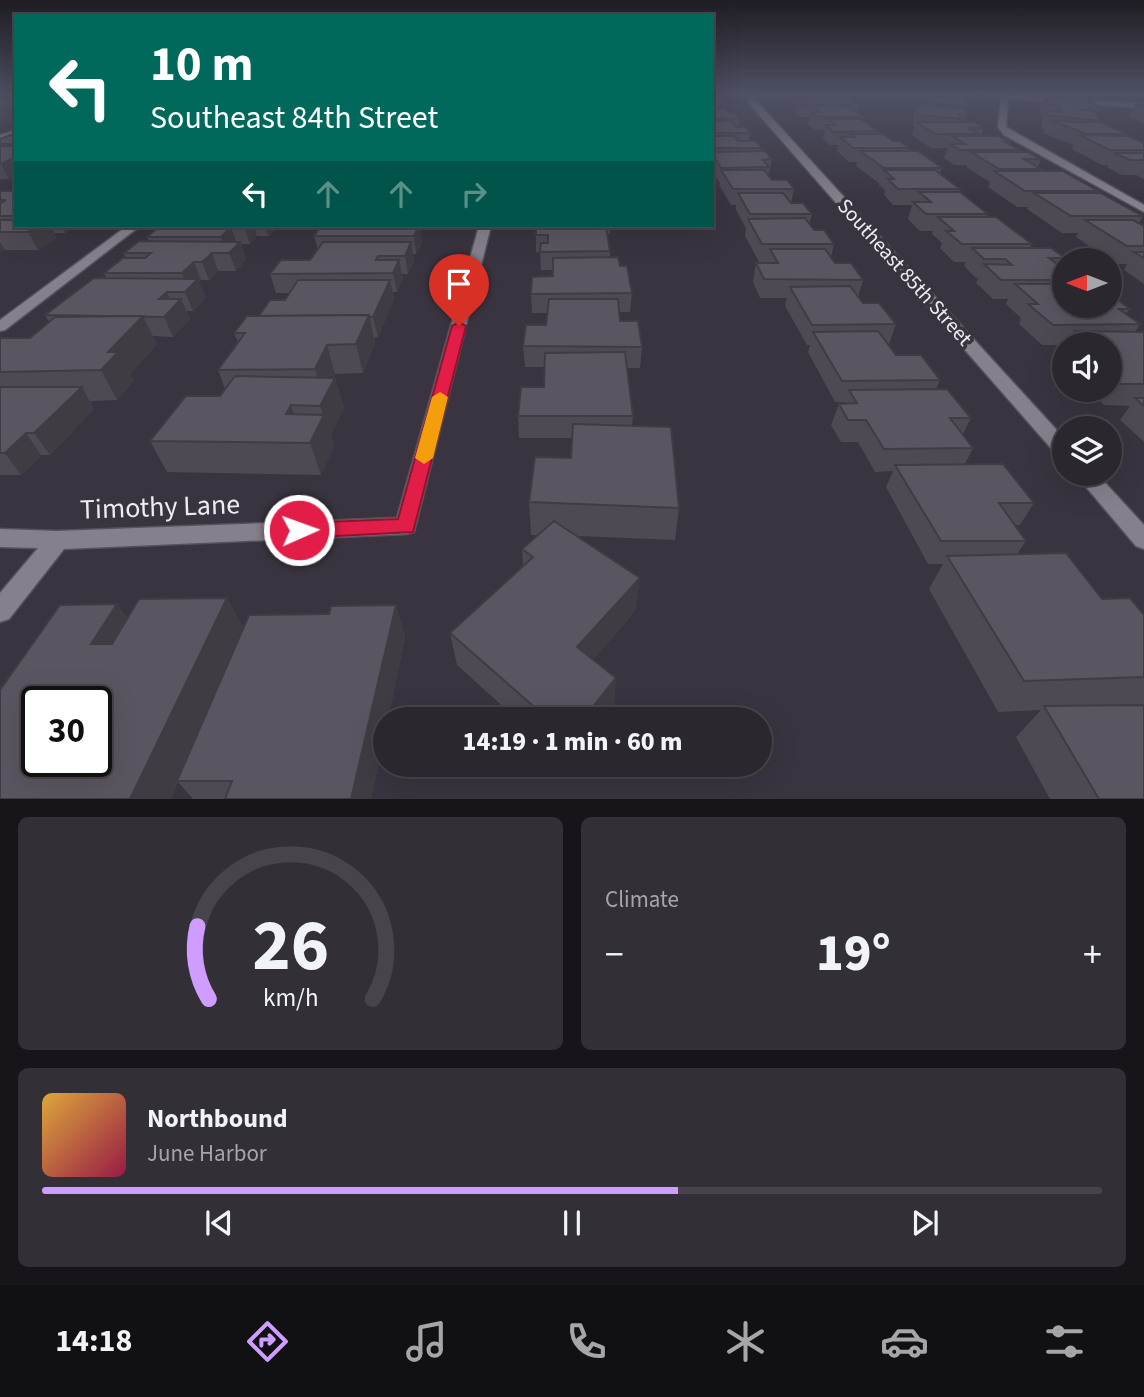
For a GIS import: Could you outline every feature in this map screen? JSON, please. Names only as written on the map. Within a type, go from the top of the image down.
[{"type":"street","name":"Southeast 85th Street","points":[[778,130],[1052,437]]},
{"type":"street","points":[[1005,130],[1012,137],[1144,209]]},
{"type":"street","points":[[0,327],[131,228]]},
{"type":"street","name":"Timothy Lane","points":[[0,538],[58,540],[406,526],[484,228]]},
{"type":"street","points":[[1097,486],[1144,540]]},
{"type":"street","points":[[0,611],[58,540]]},
{"type":"building","points":[[714,130],[748,130],[750,133],[714,133]]},
{"type":"building","points":[[831,130],[878,131],[833,132]]},
{"type":"building","points":[[929,130],[972,130],[979,134],[935,134]]},
{"type":"building","points":[[1076,130],[1119,130],[1127,134],[1086,134]]},
{"type":"building","points":[[14,134],[14,144],[0,144],[0,139]]},
{"type":"building","points":[[851,134],[883,134],[909,148],[853,148],[840,137],[855,137]]},
{"type":"building","points":[[1079,135],[1128,136],[1144,143],[1144,150],[1110,150]]},
{"type":"building","points":[[714,136],[734,136],[738,141],[756,141],[762,148],[714,148]]},
{"type":"building","points":[[953,136],[998,136],[1011,142],[1005,142],[1019,150],[960,150],[949,144],[965,144]]},
{"type":"building","points":[[0,146],[14,146],[14,158],[0,164]]},
{"type":"building","points":[[765,151],[772,159],[763,160],[769,167],[721,168],[714,152]]},
{"type":"building","points":[[860,151],[918,151],[942,168],[884,168]]},
{"type":"building","points":[[971,152],[1028,152],[1041,159],[1024,159],[1041,169],[999,169]]},
{"type":"building","points":[[1114,153],[1144,153],[1144,160],[1130,160]]},
{"type":"building","points":[[721,170],[764,170],[772,180],[787,180],[794,189],[733,189]]},
{"type":"building","points":[[884,170],[935,170],[960,189],[898,189],[888,179],[894,179]]},
{"type":"building","points":[[994,171],[1063,171],[1098,191],[1025,191]]},
{"type":"building","points":[[0,191],[14,191],[14,216],[0,216],[0,203],[6,200],[0,200]]},
{"type":"building","points":[[919,192],[960,192],[988,214],[926,214],[913,202],[931,202]]},
{"type":"building","points":[[738,193],[783,193],[791,203],[803,203],[812,214],[750,214]]},
{"type":"building","points":[[1034,193],[1101,193],[1143,216],[1071,216]]},
{"type":"building","points":[[938,217],[996,217],[1032,244],[962,244],[946,231],[954,231]]},
{"type":"building","points":[[805,218],[814,230],[824,230],[834,244],[762,244],[748,219]]},
{"type":"building","points":[[0,220],[14,220],[14,228],[35,228],[28,232],[0,232]]},
{"type":"building","points":[[1085,220],[1133,220],[1144,226],[1144,246],[1127,246]]},
{"type":"building","points":[[158,228],[230,228],[221,237],[147,237]]},
{"type":"building","points":[[320,228],[418,228],[414,236],[314,236]]},
{"type":"building","points":[[536,228],[606,228],[610,251],[540,252],[541,243],[548,243],[548,235],[536,235]]},
{"type":"building","points":[[139,241],[240,242],[229,253],[212,253],[202,262],[194,262],[182,273],[104,273],[123,258],[145,258],[151,253],[124,253]]},
{"type":"building","points":[[323,242],[411,242],[405,256],[378,256],[376,260],[399,260],[393,273],[270,274],[281,260],[310,260]]},
{"type":"building","points":[[972,248],[1051,248],[1052,258],[1049,258],[1052,260],[1052,280],[1001,280],[984,264],[1012,265],[1005,259],[984,259]]},
{"type":"building","points":[[770,249],[825,249],[835,263],[851,263],[863,280],[764,279],[756,263],[778,263]]},
{"type":"building","points":[[618,257],[620,266],[627,266],[632,293],[531,294],[532,277],[553,276],[553,258]]},
{"type":"building","points":[[94,278],[198,279],[185,292],[167,292],[159,299],[181,299],[164,317],[45,315]]},
{"type":"building","points":[[298,280],[390,280],[373,317],[259,316],[270,300],[285,300]]},
{"type":"building","points":[[1015,284],[1052,284],[1052,318],[1122,318],[1122,311],[1140,324],[1053,325],[1028,304],[1038,304]]},
{"type":"building","points":[[850,286],[863,303],[879,303],[896,324],[812,325],[790,287]]},
{"type":"building","points":[[549,299],[618,299],[620,321],[638,321],[642,347],[523,346],[526,325],[546,325]]},
{"type":"building","points":[[369,315],[356,344],[327,345],[315,369],[218,370],[245,333],[234,333],[247,316]]},
{"type":"building","points":[[143,316],[108,352],[118,352],[101,370],[0,372],[1,338],[30,338],[55,317]]},
{"type":"building","points":[[878,331],[896,355],[921,355],[940,380],[842,381],[813,332]]},
{"type":"building","points":[[1075,331],[1144,332],[1144,384],[1122,384],[1122,332]]},
{"type":"building","points":[[625,352],[633,416],[518,416],[521,387],[544,387],[545,353]]},
{"type":"building","points":[[235,376],[335,378],[320,406],[291,405],[286,414],[324,415],[310,443],[150,441],[186,396],[220,396]]},
{"type":"building","points":[[0,387],[82,387],[34,433],[26,433],[5,453],[0,453]]},
{"type":"building","points":[[947,389],[971,418],[950,418],[973,448],[884,449],[866,420],[848,420],[839,404],[857,403],[849,390]]},
{"type":"building","points":[[1135,398],[1144,398],[1144,406]]},
{"type":"building","points":[[573,424],[671,427],[679,508],[529,502],[535,457],[571,458]]},
{"type":"building","points":[[1003,464],[1034,503],[999,503],[1026,541],[941,541],[895,465]]},
{"type":"building","points":[[554,521],[640,578],[577,647],[616,678],[593,707],[534,707],[450,633],[533,557],[522,549]]},
{"type":"building","points":[[1066,553],[1102,599],[1130,598],[1144,615],[1144,677],[1024,681],[947,556]]},
{"type":"building","points":[[227,598],[130,799],[0,799],[0,690],[60,605],[117,604],[91,644],[112,644],[139,599]]},
{"type":"building","points":[[396,605],[351,799],[225,799],[232,781],[177,781],[249,615],[329,614],[331,606]]},
{"type":"building","points":[[1144,705],[1144,799],[1099,799],[1044,706]]},
{"type":"slow traffic","points":[[424,458],[440,397]]},
{"type":"route","points":[[299,530],[406,526],[459,326]]}]
